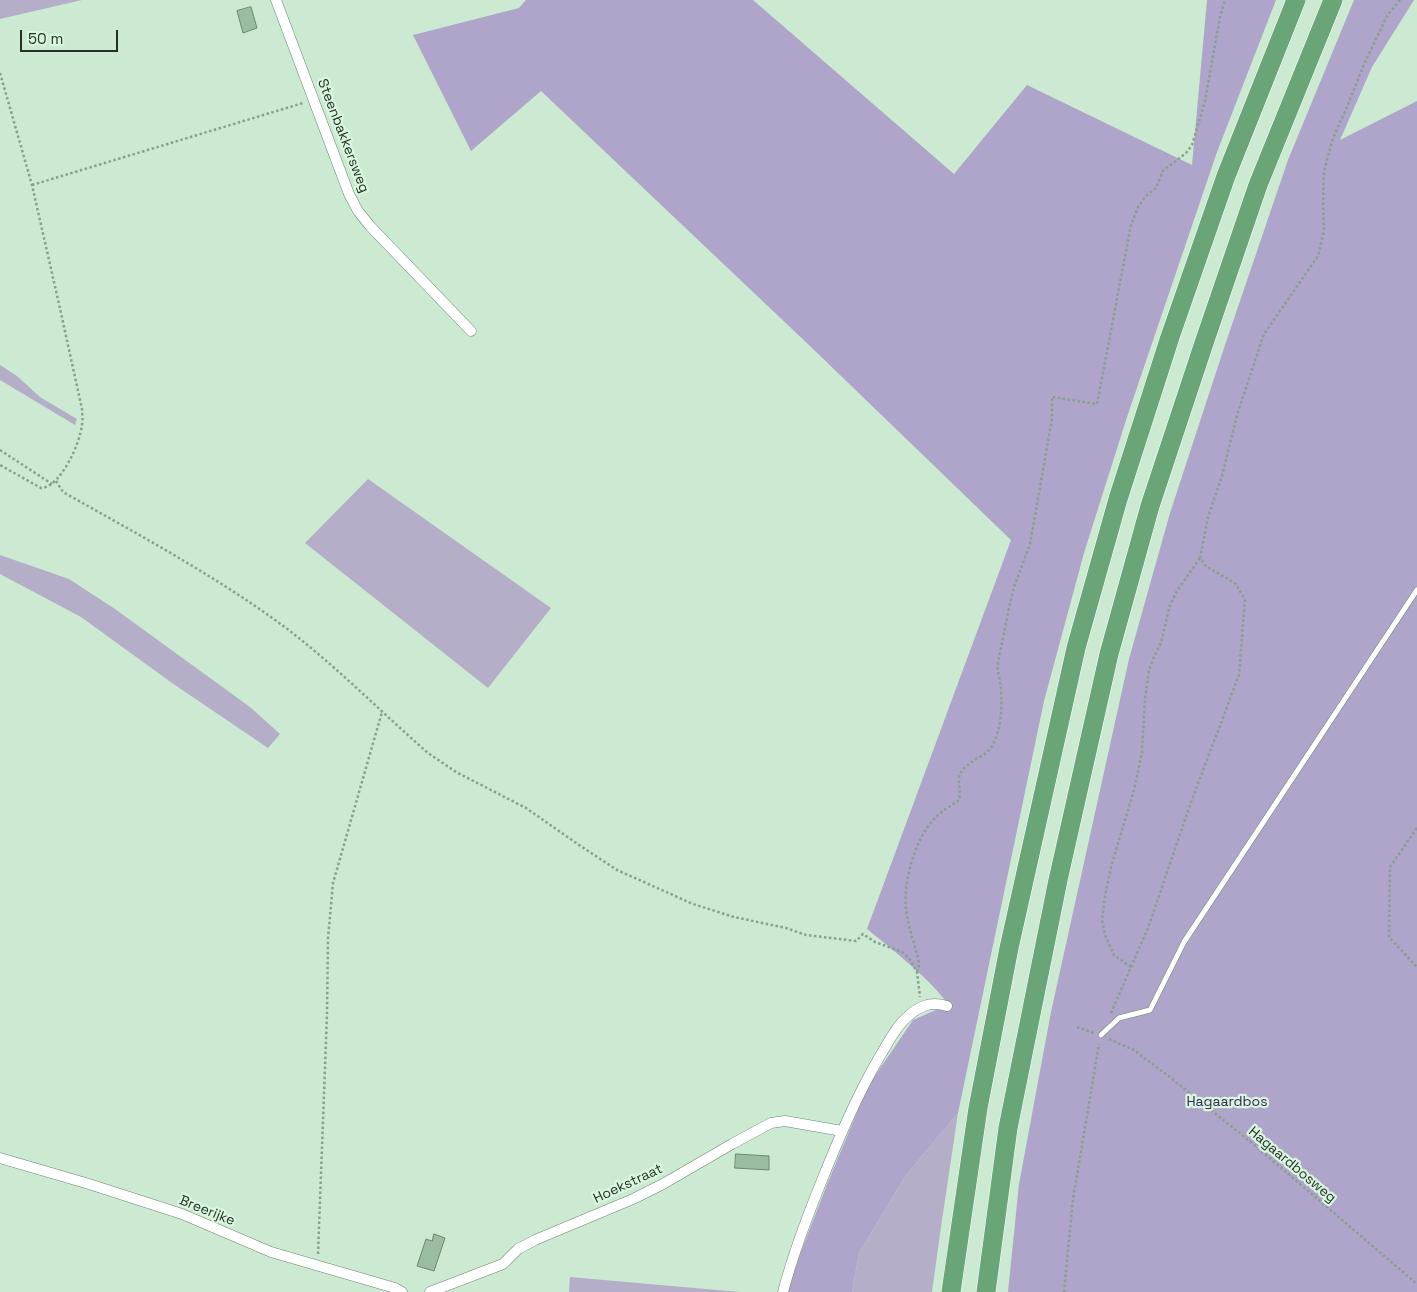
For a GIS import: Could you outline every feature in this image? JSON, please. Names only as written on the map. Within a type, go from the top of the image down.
[{"type":"highway","points":[[951,1292],[978,1108],[1009,948],[1076,648],[1118,499],[1170,337],[1226,176],[1296,0]]},
{"type":"highway","points":[[986,1292],[1008,1128],[1058,880],[1109,654],[1150,506],[1258,185],[1333,0]]},
{"type":"street","name":"Steenbakkersweg","points":[[276,0],[349,194],[358,212],[471,331]]},
{"type":"street","points":[[783,1292],[812,1204],[842,1131],[874,1067],[906,1018],[923,1006],[931,1003],[947,1006]]},
{"type":"street","name":"Hoekstraat","points":[[430,1292],[503,1264],[518,1249],[535,1240],[633,1199],[771,1123],[786,1121],[842,1131]]},
{"type":"street","name":"Breerijke","points":[[0,1158],[182,1214],[271,1252],[395,1288],[402,1292]]},
{"type":"lane","points":[[1100,1035],[1120,1018],[1150,1010],[1184,942],[1417,590]]},
{"type":"path","points":[[923,1006],[919,992],[918,958],[906,909],[906,884],[914,857],[925,831],[935,818],[959,800],[960,775],[971,763],[992,748],[998,732],[1001,710],[1000,681],[997,672],[998,663],[1008,608],[1030,544],[1052,418],[1052,397],[1097,404],[1131,225],[1138,207],[1145,197],[1156,188],[1163,171],[1186,153],[1192,145],[1205,101],[1220,16],[1225,0]]},
{"type":"path","points":[[1131,967],[1114,955],[1105,934],[1102,920],[1111,867],[1134,790],[1142,752],[1149,670],[1161,643],[1170,605],[1177,591],[1200,558],[1208,517],[1222,476],[1237,415],[1264,334],[1318,256],[1324,231],[1324,171],[1333,138],[1387,16],[1400,0]]},
{"type":"path","points":[[0,74],[32,185],[82,417],[82,426],[67,466],[47,488],[41,488],[0,466]]},
{"type":"path","points":[[32,185],[314,100]]},
{"type":"path","points":[[0,450],[52,484]]},
{"type":"path","points":[[56,480],[63,492],[176,556],[245,599],[286,628],[439,761],[456,772],[526,808],[617,870],[693,904],[734,917],[786,928],[806,935],[856,941],[862,934],[875,942],[902,952],[909,958],[917,972]]},
{"type":"path","points":[[1064,1292],[1073,1199],[1100,1035],[1148,928],[1190,805],[1239,675],[1245,600],[1236,584],[1206,566],[1200,558]]},
{"type":"path","points":[[318,1266],[328,938],[333,883],[382,712]]},
{"type":"path","points":[[1417,828],[1390,867],[1389,936],[1417,967]]},
{"type":"path","name":"Hagaardbosweg","points":[[1077,1026],[1134,1050],[1172,1078],[1252,1143],[1417,1284]]},
{"type":"shaded area","points":[[0,0],[82,0],[0,19]]},
{"type":"shaded area","points":[[0,365],[17,376],[40,397],[77,419],[75,425],[0,380]]},
{"type":"shaded area","points":[[368,479],[551,608],[488,688],[305,543]]},
{"type":"shaded area","points":[[0,555],[69,579],[115,609],[250,707],[280,734],[268,748],[172,683],[81,617],[0,574]]},
{"type":"shaded area","points":[[958,1113],[932,1292],[852,1292],[859,1253],[906,1175]]},
{"type":"shaded area","points":[[570,1277],[740,1292],[569,1292]]},
{"type":"green space","points":[[526,0],[753,0],[954,174],[1027,85],[1192,165],[1207,0],[1276,0],[1217,152],[1127,417],[1084,553],[1044,701],[958,1113],[906,1175],[859,1253],[852,1292],[788,1292],[793,1272],[868,1086],[913,1020],[938,1009],[945,1000],[918,971],[867,929],[1011,540],[541,91],[471,151],[413,35],[519,8]]},
{"type":"green space","name":"Hagaardbos","points":[[1354,0],[1414,0],[1372,67],[1340,140],[1417,101],[1417,1292],[1008,1292],[1019,1184],[1051,1012],[1129,659],[1170,513],[1288,160]]},
{"type":"building","points":[[251,7],[257,28],[243,33],[237,11]]},
{"type":"building","points":[[736,1154],[769,1156],[769,1170],[735,1168]]},
{"type":"building","points":[[434,1234],[445,1238],[434,1271],[417,1266],[426,1239],[432,1241]]}]
